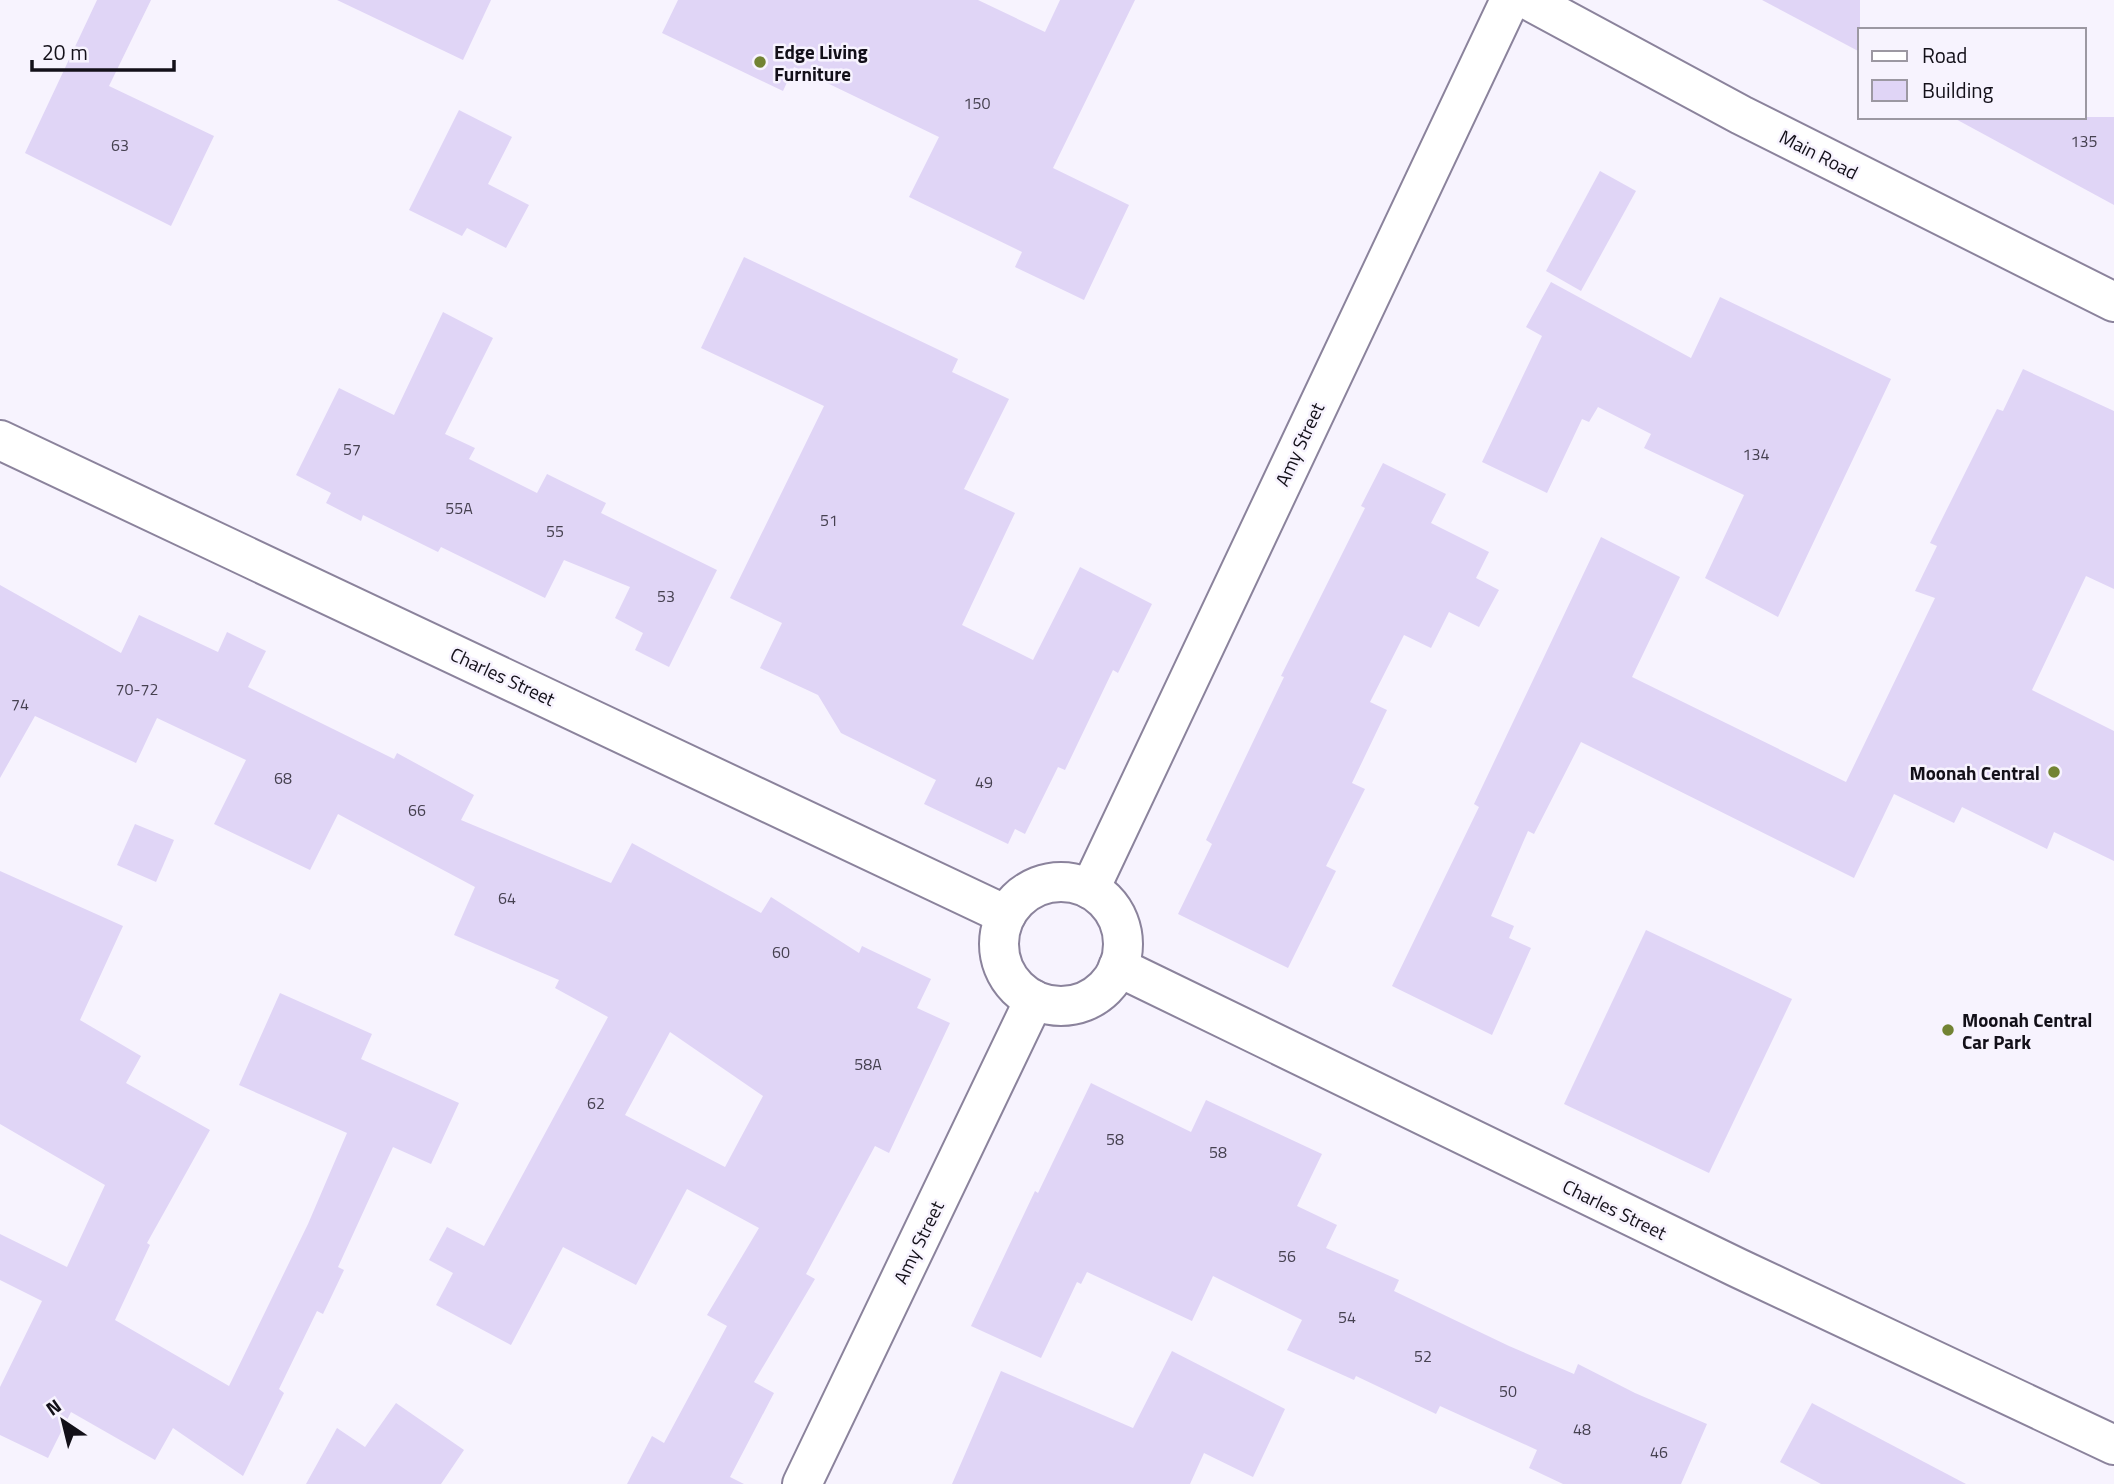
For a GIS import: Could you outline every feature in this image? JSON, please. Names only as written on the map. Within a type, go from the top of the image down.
[{"type":"street","name":"Amy Street","points":[[1090,889],[1510,0]]},
{"type":"street","name":"Main Road","points":[[1528,0],[1741,115],[2114,302]]},
{"type":"street","name":"Charles Street","points":[[0,440],[1006,915]]},
{"type":"street","points":[[1051,882],[1071,883],[1090,889],[1104,899],[1119,923],[1123,950],[1118,967],[1108,984],[1093,997],[1074,1004],[1054,1005],[1034,1000],[1018,989],[1006,973],[999,954],[999,934],[1006,915],[1017,899],[1033,888],[1051,882]]},
{"type":"street","name":"Charles Street","points":[[1118,967],[1726,1262],[2114,1445]]},
{"type":"street","name":"Amy Street","points":[[802,1484],[1034,1000]]},
{"type":"building","points":[[97,0],[151,0],[109,86],[214,136],[171,226],[25,153]]},
{"type":"building","points":[[337,0],[491,0],[463,60]]},
{"type":"building","points":[[678,0],[978,0],[1045,32],[1060,0],[1135,0],[1053,168],[1129,205],[1084,300],[1015,267],[1022,252],[909,197],[939,137],[794,67],[783,91],[662,33]]},
{"type":"building","points":[[1762,0],[1860,0],[1858,51]]},
{"type":"building","points":[[459,110],[512,137],[488,184],[529,205],[506,248],[467,228],[462,236],[409,210]]},
{"type":"building","points":[[2114,117],[2114,205],[1956,119]]},
{"type":"building","points":[[1600,171],[1636,191],[1581,291],[1546,271]]},
{"type":"building","points":[[744,257],[958,359],[952,372],[1009,399],[964,489],[1015,513],[962,625],[1033,660],[1080,567],[1152,604],[1118,673],[1113,670],[1065,770],[1058,767],[1025,834],[1015,829],[1008,844],[924,804],[936,780],[841,733],[818,695],[760,668],[782,623],[730,598],[824,406],[701,348]]},
{"type":"building","points":[[1551,282],[1691,358],[1720,297],[1891,379],[1778,617],[1705,578],[1744,495],[1644,448],[1651,434],[1598,407],[1589,422],[1582,419],[1547,493],[1482,462],[1542,336],[1526,327]]},
{"type":"building","points":[[443,312],[493,338],[445,434],[475,448],[469,459],[537,493],[547,474],[606,503],[601,513],[717,570],[669,667],[635,650],[643,633],[615,618],[630,587],[564,560],[545,598],[441,547],[438,552],[363,515],[361,521],[326,503],[331,493],[296,475],[339,388],[394,415]]},
{"type":"building","points":[[2023,369],[2114,411],[2114,589],[2086,576],[2032,690],[2114,731],[2114,861],[2054,832],[2047,849],[1962,807],[1954,823],[1894,794],[1854,878],[1581,742],[1534,834],[1528,831],[1491,916],[1514,926],[1509,938],[1531,948],[1492,1035],[1392,986],[1479,807],[1474,804],[1601,537],[1680,577],[1632,677],[1846,782],[1935,598],[1915,591],[1937,546],[1930,543],[1997,409],[2003,411]]},
{"type":"building","points":[[1383,463],[1446,494],[1431,523],[1489,552],[1476,578],[1499,590],[1479,627],[1449,612],[1431,648],[1404,635],[1370,702],[1387,710],[1352,783],[1365,789],[1326,866],[1336,871],[1288,968],[1178,914],[1212,844],[1206,840],[1284,677],[1281,676],[1365,508],[1361,506]]},
{"type":"building","points":[[0,585],[121,653],[139,615],[218,652],[227,632],[266,651],[248,687],[394,759],[397,753],[474,795],[461,820],[611,883],[632,843],[761,913],[771,897],[859,953],[862,946],[931,979],[917,1008],[950,1023],[889,1153],[875,1146],[806,1274],[815,1279],[754,1382],[774,1393],[730,1477],[744,1484],[627,1484],[652,1436],[664,1443],[727,1326],[707,1315],[759,1228],[687,1189],[636,1285],[563,1247],[511,1345],[436,1305],[453,1273],[429,1260],[447,1227],[484,1246],[608,1017],[555,988],[559,980],[454,935],[475,887],[338,814],[310,870],[214,824],[246,760],[157,718],[136,763],[35,716],[0,778]],"holes":[[[670,1032],[763,1096],[725,1167],[625,1115]]]},
{"type":"building","points":[[135,824],[174,840],[156,882],[117,865]]},
{"type":"building","points":[[0,871],[123,926],[80,1020],[141,1056],[126,1083],[210,1130],[147,1243],[150,1245],[115,1320],[229,1386],[308,1224],[347,1133],[239,1085],[280,993],[372,1034],[361,1059],[459,1103],[431,1164],[393,1147],[338,1267],[344,1270],[323,1314],[317,1311],[279,1389],[284,1393],[243,1476],[173,1428],[155,1460],[71,1412],[48,1458],[0,1435],[0,1387],[42,1301],[0,1280],[0,1234],[67,1267],[105,1185],[0,1124]]},
{"type":"building","points":[[1646,930],[1792,999],[1709,1173],[1564,1104]]},
{"type":"building","points":[[1091,1083],[1191,1132],[1206,1100],[1322,1154],[1297,1206],[1337,1225],[1326,1248],[1399,1280],[1394,1291],[1509,1346],[1574,1374],[1578,1364],[1635,1393],[1707,1424],[1681,1484],[1563,1484],[1529,1468],[1537,1450],[1440,1406],[1436,1414],[1356,1376],[1354,1380],[1287,1350],[1302,1320],[1213,1276],[1192,1321],[1087,1272],[1081,1284],[1077,1282],[1041,1358],[971,1326],[1035,1191],[1038,1193]]},
{"type":"building","points":[[1172,1351],[1285,1409],[1253,1477],[1204,1453],[1190,1484],[952,1484],[1001,1371],[1133,1428]]},
{"type":"building","points":[[396,1403],[464,1450],[441,1484],[306,1484],[337,1428],[365,1447]]},
{"type":"building","points":[[1812,1403],[1966,1484],[1821,1484],[1780,1462]]},
{"type":"place","name":"Edge Living Furniture","points":[[760,62]]},
{"type":"place","name":"Moonah Central","points":[[2054,772]]},
{"type":"place","name":"Moonah Central Car Park","points":[[1948,1030]]}]
